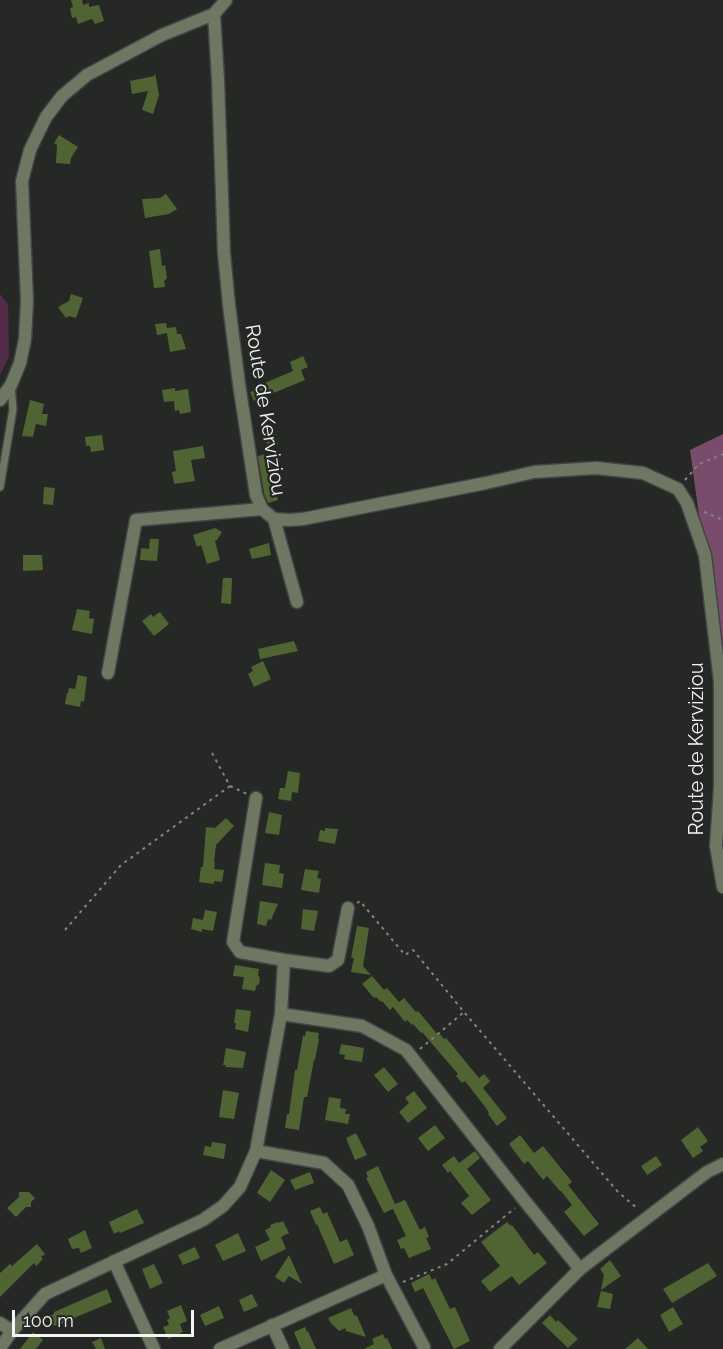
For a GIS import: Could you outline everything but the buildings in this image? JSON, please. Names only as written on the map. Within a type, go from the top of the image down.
[{"type":"street","points":[[0,400],[11,386],[20,363],[25,339],[27,301],[22,182],[30,150],[46,117],[62,96],[87,75],[162,34],[213,14],[226,0]]},
{"type":"street","name":"Route de Kerviziou","points":[[213,14],[218,80],[224,253],[229,305],[256,495],[262,509],[274,519],[289,520],[321,516],[534,472],[596,468],[643,473],[678,489],[688,505],[705,555],[720,682],[721,788],[716,846],[723,888]]},
{"type":"street","points":[[108,672],[136,520],[262,509]]},
{"type":"street","points":[[274,519],[297,602]]},
{"type":"street","points":[[256,798],[233,942],[240,952],[329,966],[338,960],[348,908]]},
{"type":"street","points":[[0,1348],[45,1294],[202,1220],[223,1206],[240,1187],[256,1151],[281,1014],[284,960]]},
{"type":"street","points":[[281,1014],[362,1026],[406,1050],[580,1269]]},
{"type":"street","points":[[256,1151],[324,1163],[348,1185],[368,1226],[386,1275],[424,1347]]},
{"type":"street","points":[[500,1349],[580,1269],[707,1173],[723,1164]]},
{"type":"street","points":[[114,1262],[154,1349]]},
{"type":"street","points":[[220,1349],[386,1275]]},
{"type":"street","points":[[0,1323],[12,1331]]},
{"type":"street","points":[[272,1325],[283,1349]]},
{"type":"lane","points":[[0,487],[13,409],[11,386]]},
{"type":"path","points":[[678,489],[699,464],[723,454]]},
{"type":"path","points":[[688,505],[723,520]]},
{"type":"path","points":[[212,753],[230,786],[256,798]]},
{"type":"path","points":[[65,930],[121,865],[230,786]]},
{"type":"path","points":[[348,908],[360,901],[405,955],[413,950],[618,1192],[642,1213]]},
{"type":"path","points":[[411,1056],[464,1012]]},
{"type":"path","points":[[393,1287],[447,1264],[524,1200]]},
{"type":"shaded area","points":[[0,294],[8,304],[9,357],[0,375]]},
{"type":"shaded area","points":[[723,434],[723,664],[717,646],[690,450]]}]
